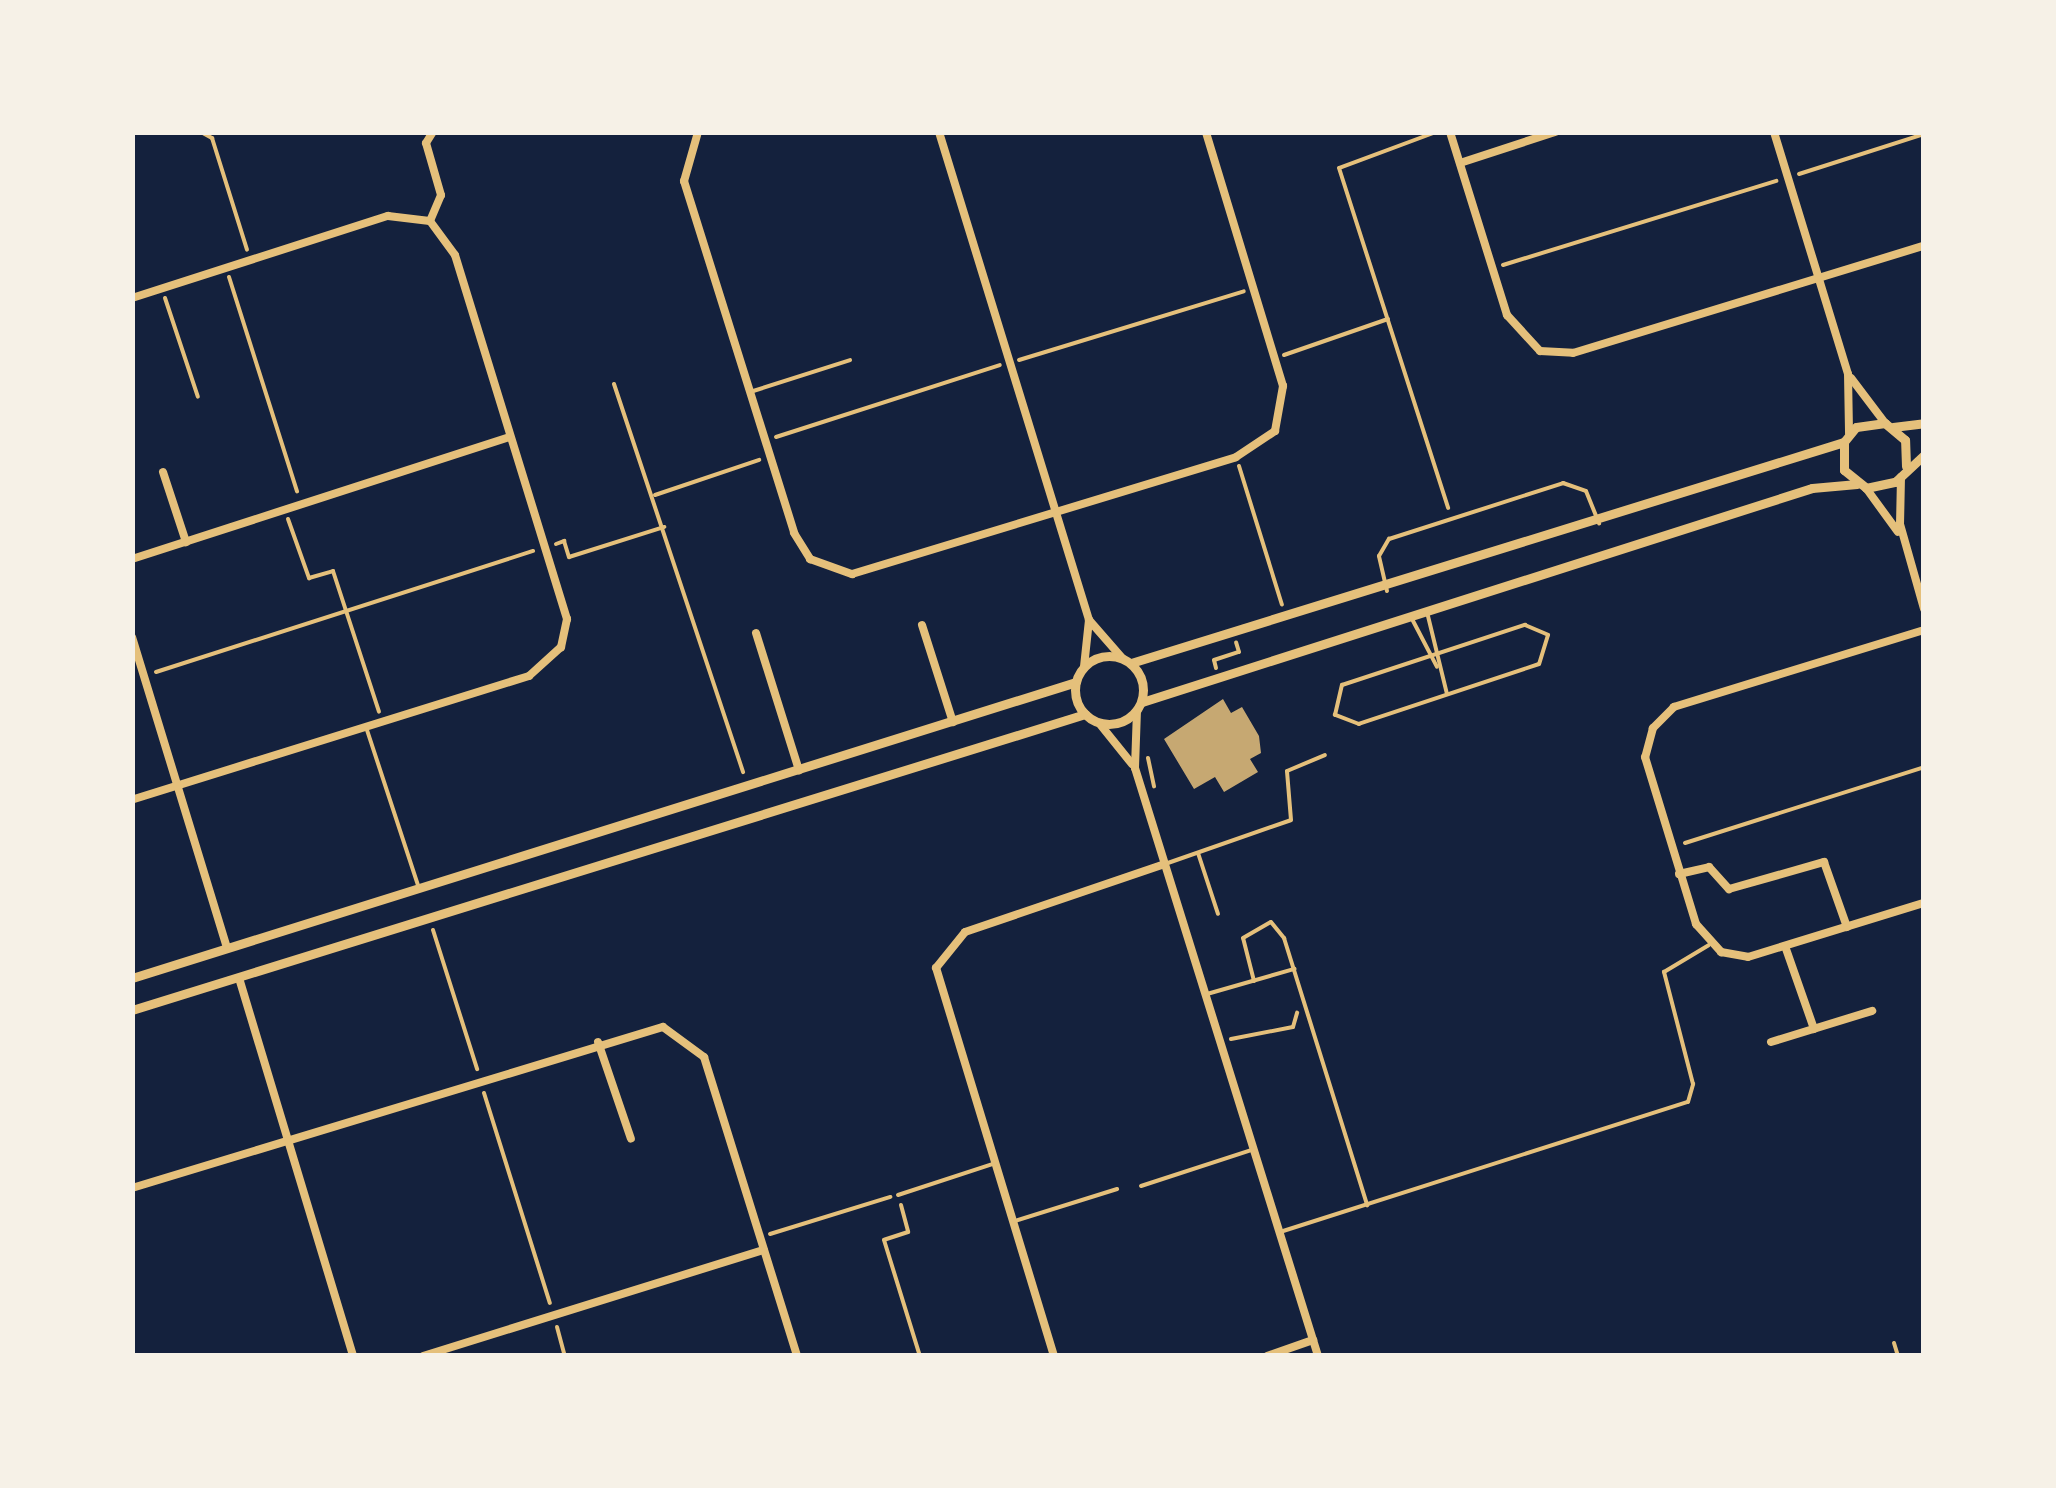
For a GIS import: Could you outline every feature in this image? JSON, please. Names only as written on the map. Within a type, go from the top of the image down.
[{"type":"street","points":[[430,221],[441,196],[426,143],[432,132]]},
{"type":"street","points":[[698,132],[684,181],[769,456],[800,547],[836,572],[1055,513],[1236,457],[1264,443],[1282,417],[1275,358],[1206,132]]},
{"type":"street","points":[[939,132],[1089,620],[1084,667],[1076,682],[1084,714],[1099,723],[1135,768],[1318,1356]]},
{"type":"street","points":[[1450,132],[1514,330],[1556,354],[1924,246]]},
{"type":"street","points":[[1460,163],[1555,132]]},
{"type":"street","points":[[1774,132],[1848,374],[1846,438],[1841,461],[1903,540]]},
{"type":"street","points":[[132,298],[388,216],[430,221],[455,255],[545,547],[566,633],[553,659],[529,676],[132,800]]},
{"type":"street","points":[[1848,374],[1889,425],[1904,471],[1903,540],[1924,609]]},
{"type":"street","points":[[1084,667],[1235,638],[1599,524],[1846,438],[1889,425],[1924,423]]},
{"type":"street","points":[[132,559],[509,437]]},
{"type":"street","points":[[1099,723],[1218,674],[1428,612],[1812,488],[1861,486],[1904,471],[1924,455]]},
{"type":"street","points":[[163,472],[186,542]]},
{"type":"street","points":[[1089,620],[1127,661],[1140,706],[1135,768]]},
{"type":"street","points":[[922,624],[954,722]]},
{"type":"street","points":[[1924,630],[1662,716],[1644,757],[1679,874],[1710,944],[1748,957],[1924,903]]},
{"type":"street","points":[[756,633],[799,770]]},
{"type":"street","points":[[132,637],[227,948]]},
{"type":"street","points":[[132,978],[1076,682]]},
{"type":"street","points":[[132,1010],[1084,714]]},
{"type":"street","points":[[1679,874],[1709,867],[1729,889],[1824,862],[1847,927]]},
{"type":"street","points":[[1054,1356],[938,992],[940,956],[966,932],[1165,864]]},
{"type":"street","points":[[1786,946],[1814,1029]]},
{"type":"street","points":[[238,978],[353,1356]]},
{"type":"street","points":[[1771,1042],[1872,1011]]},
{"type":"street","points":[[132,1188],[637,1029],[676,1030],[704,1056],[797,1356]]},
{"type":"street","points":[[598,1042],[631,1139]]},
{"type":"street","points":[[424,1356],[764,1250]]},
{"type":"street","points":[[1266,1356],[1313,1340]]},
{"type":"lane","points":[[749,392],[850,360]]},
{"type":"lane","points":[[1387,590],[1384,544],[1569,482],[1586,491],[1599,524]]},
{"type":"lane","points":[[1428,612],[1439,654],[1437,667],[1447,695]]},
{"type":"lane","points":[[1411,617],[1426,658],[1437,667]]},
{"type":"lane","points":[[1525,625],[1550,641],[1540,664],[1359,724],[1335,714],[1342,685],[1439,654],[1525,625]]},
{"type":"lane","points":[[366,726],[419,888]]},
{"type":"lane","points":[[1165,864],[1290,820],[1287,771],[1325,755]]},
{"type":"lane","points":[[1198,853],[1218,914]]},
{"type":"lane","points":[[1254,981],[1243,945],[1257,922],[1282,931],[1367,1204]]},
{"type":"lane","points":[[1280,1232],[1688,1102],[1693,1084],[1664,972],[1710,944]]},
{"type":"lane","points":[[1206,995],[1294,969]]},
{"type":"lane","points":[[1141,1186],[1254,1150]]},
{"type":"lane","points":[[898,1195],[992,1164]]},
{"type":"lane","points":[[1011,1222],[1117,1190]]},
{"type":"lane","points":[[1894,1343],[1898,1356]]},
{"type":"path","points":[[201,132],[212,138],[250,260]]},
{"type":"path","points":[[1436,132],[1339,168],[1452,519]]},
{"type":"path","points":[[1492,269],[1924,134]]},
{"type":"path","points":[[226,268],[301,505]]},
{"type":"path","points":[[162,288],[198,397]]},
{"type":"path","points":[[1275,358],[1388,319]]},
{"type":"path","points":[[614,384],[747,786]]},
{"type":"path","points":[[654,496],[769,456]]},
{"type":"path","points":[[1236,457],[1288,621]]},
{"type":"path","points":[[284,510],[309,578],[333,571],[382,722]]},
{"type":"path","points":[[144,676],[545,547],[564,542],[568,557],[664,527]]},
{"type":"path","points":[[1218,674],[1214,660],[1240,652],[1235,638]]},
{"type":"path","points":[[1142,790],[1156,785],[1144,743]]},
{"type":"path","points":[[1671,848],[1924,767]]},
{"type":"path","points":[[430,918],[566,1356]]},
{"type":"path","points":[[1220,1042],[1293,1027],[1289,1015],[1306,1010]]},
{"type":"path","points":[[760,1236],[898,1195],[908,1232],[884,1240],[920,1356]]},
{"type":"building","points":[[1223,699],[1231,713],[1242,707],[1259,736],[1261,753],[1250,759],[1258,772],[1224,792],[1215,777],[1194,789],[1164,739]]}]
